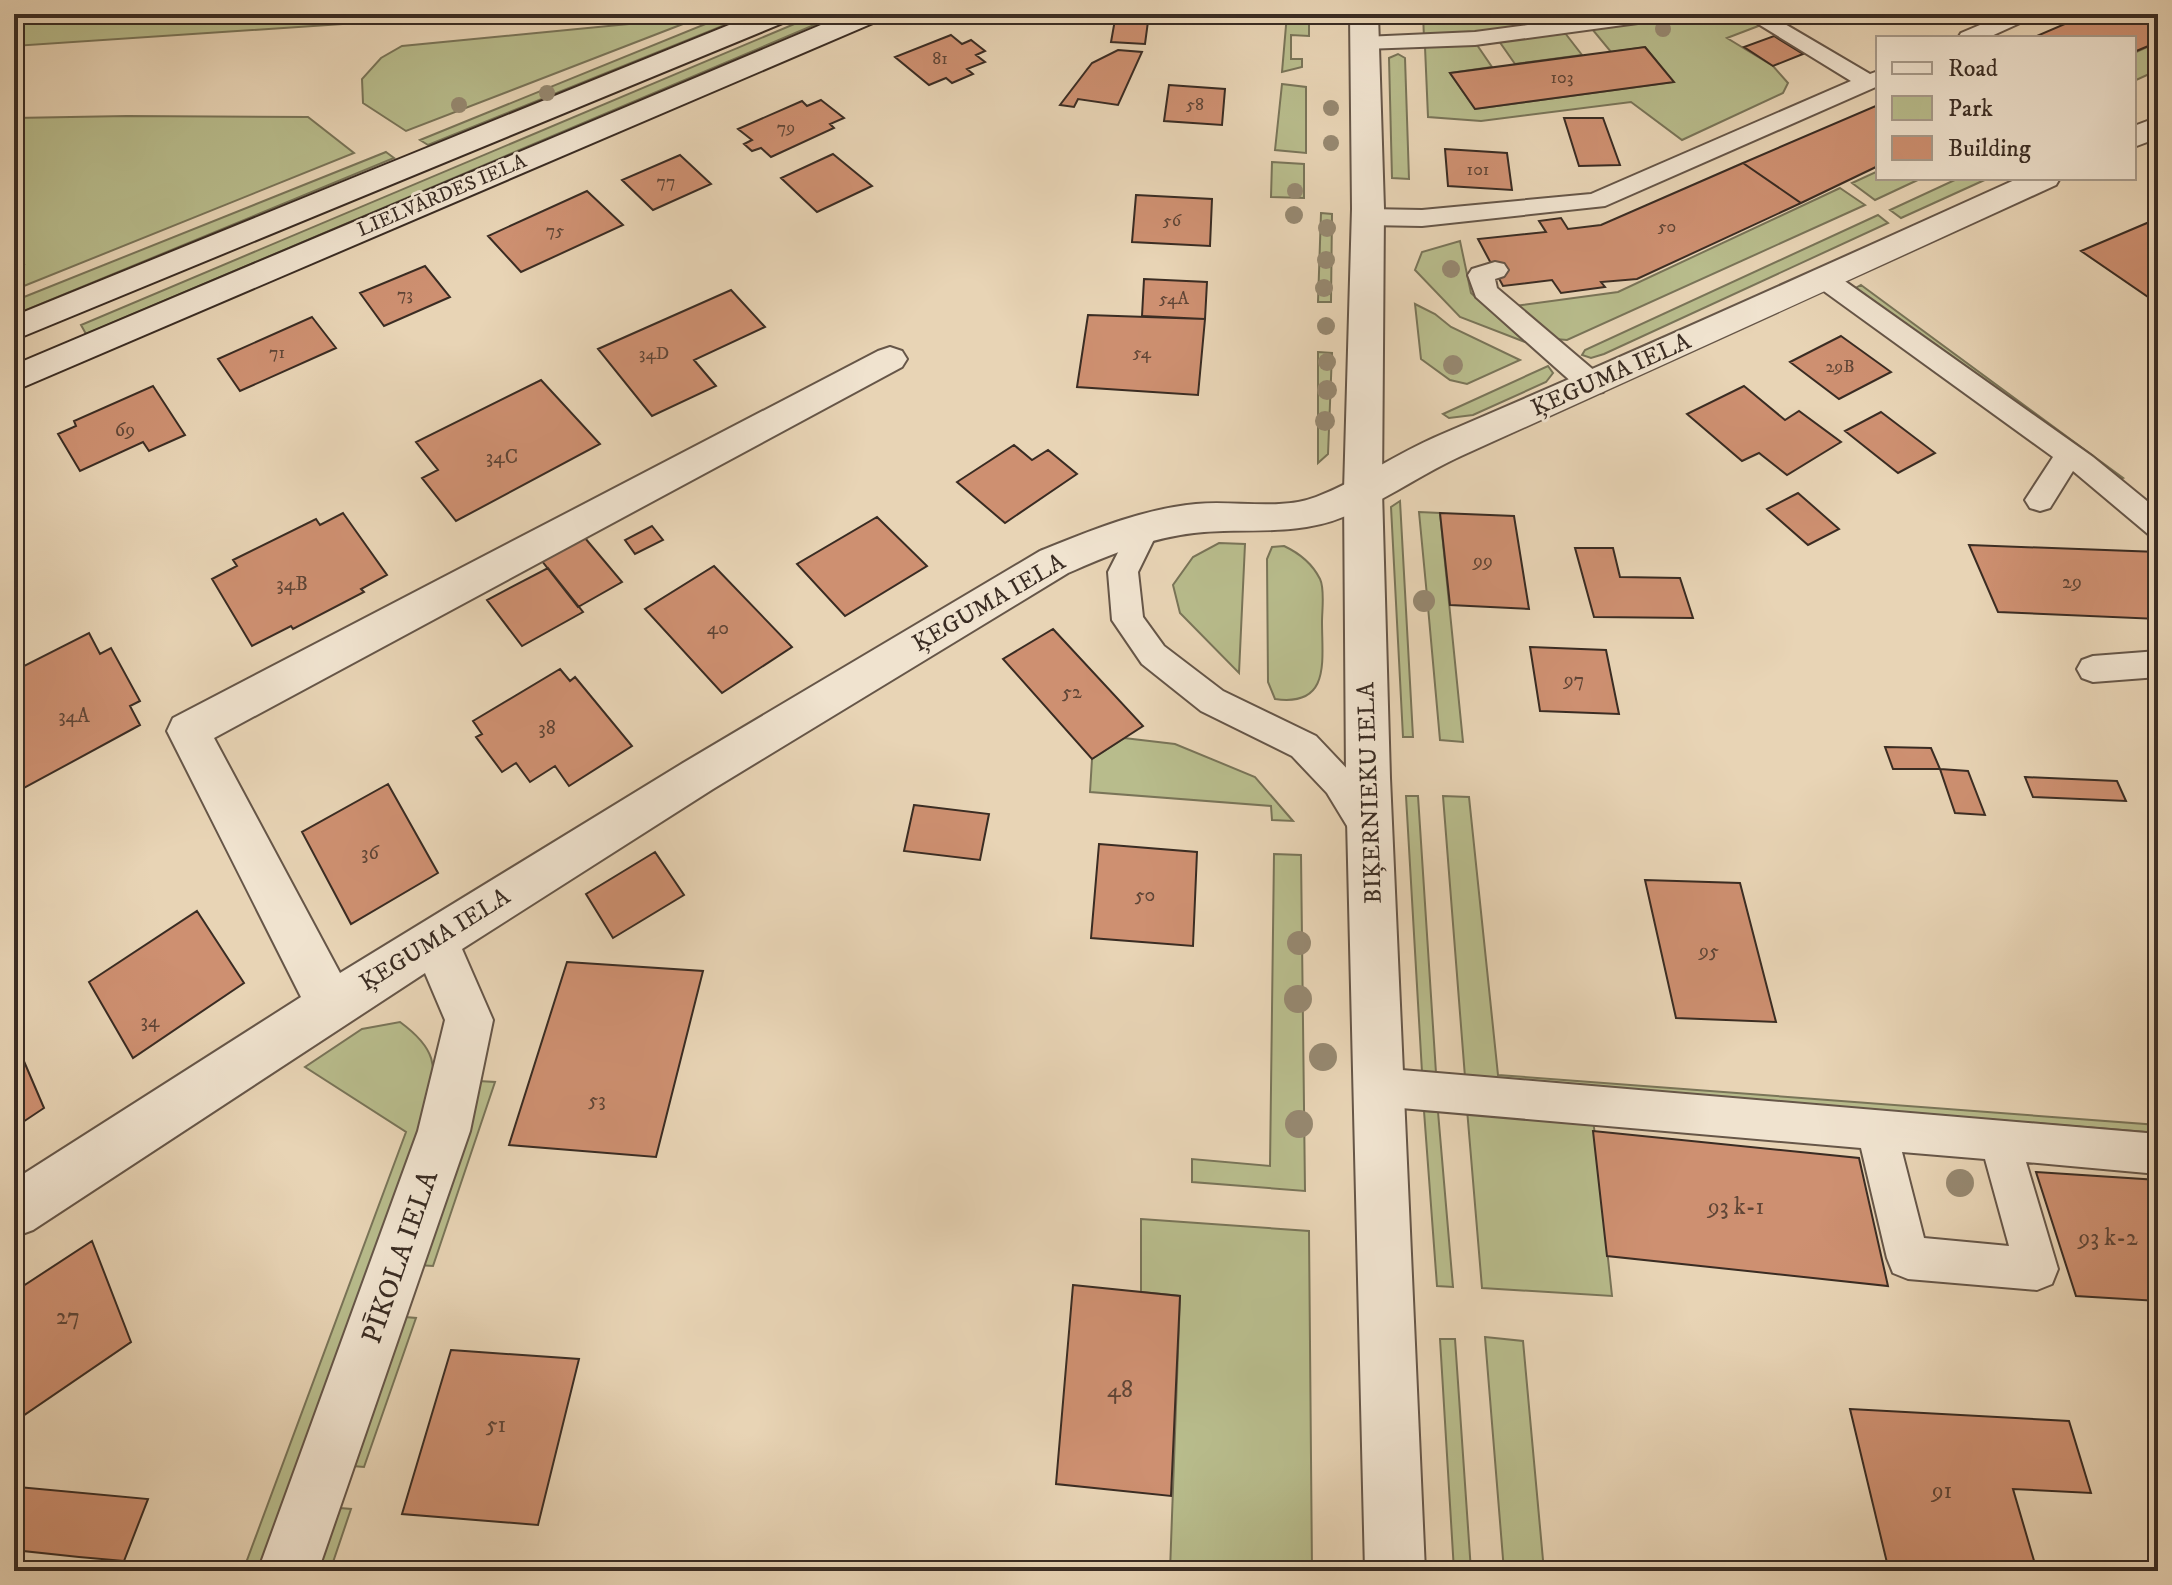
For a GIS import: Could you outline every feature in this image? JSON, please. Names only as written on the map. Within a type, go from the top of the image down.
[{"type":"street","name":"LIELVĀRDES IELA","points":[[14,329],[780,14]]},
{"type":"street","name":"LIELVĀRDES IELA","points":[[14,379],[870,14]]},
{"type":"street","name":"BIĶERNIEKU IELA","points":[[1364,28],[1368,217],[1363,491],[1368,778],[1395,1571]]},
{"type":"street","name":"ĶEGUMA IELA","points":[[14,1211],[435,940],[1038,571],[1099,543],[1144,529],[1208,517],[1311,514],[1363,491],[1429,454],[1593,385],[2041,180]]},
{"type":"street","points":[[331,1005],[188,731],[890,359]]},
{"type":"street","name":"PĪKOLA IELA","points":[[288,1571],[447,1117],[469,1020],[435,940]]},
{"type":"lane","points":[[1364,28],[1413,44],[1472,40],[1660,14]]},
{"type":"lane","points":[[1753,14],[1873,80]]},
{"type":"lane","points":[[1974,36],[2024,14]]},
{"type":"lane","points":[[1368,217],[1422,218],[1596,201],[1873,80]]},
{"type":"lane","points":[[1495,270],[1481,275],[1485,291],[1593,385]]},
{"type":"lane","points":[[1823,278],[2069,454],[2158,526]]},
{"type":"lane","points":[[2040,500],[2069,454]]},
{"type":"lane","points":[[1144,529],[1123,572],[1128,620],[1153,655],[1212,701],[1304,746],[1339,783],[1371,835]]},
{"type":"lane","points":[[2093,669],[2158,664]]},
{"type":"lane","points":[[1378,1087],[2158,1154]]},
{"type":"lane","points":[[1876,1129],[1908,1258],[2037,1269],[1999,1140]]},
{"type":"green space","points":[[14,14],[491,14],[14,46]]},
{"type":"green space","points":[[730,14],[752,14],[428,145],[420,140]]},
{"type":"green space","points":[[818,14],[840,14],[86,334],[81,325]]},
{"type":"green space","points":[[1287,14],[1309,14],[1309,36],[1291,35],[1291,59],[1302,59],[1302,67],[1282,72]]},
{"type":"green space","points":[[1423,14],[1515,14],[1526,27],[1424,38]]},
{"type":"green space","points":[[1685,14],[1742,14],[1761,25],[1727,38],[1773,66],[1788,83],[1783,93],[1682,140],[1631,102],[1481,121],[1428,117],[1425,47],[1475,42],[1492,67],[1450,73],[1475,109],[1673,82],[1645,47],[1611,52],[1592,29]]},
{"type":"green space","points":[[701,17],[406,131],[363,103],[362,79],[381,58],[402,46]]},
{"type":"green space","points":[[1565,33],[1582,55],[1515,64],[1499,41]]},
{"type":"green space","points":[[2158,42],[2158,70],[2136,80],[2136,52]]},
{"type":"green space","points":[[1398,54],[1405,58],[1409,179],[1392,178],[1389,58]]},
{"type":"green space","points":[[1282,84],[1306,87],[1306,153],[1275,150]]},
{"type":"green space","points":[[308,117],[354,153],[14,290],[14,268],[24,264],[14,247],[14,118]]},
{"type":"green space","points":[[386,152],[394,158],[14,315],[14,301]]},
{"type":"green space","points":[[1272,162],[1304,164],[1304,198],[1271,197]]},
{"type":"green space","points":[[1876,172],[1876,180],[1918,180],[1875,200],[1852,183]]},
{"type":"green space","points":[[1955,180],[1985,180],[1901,218],[1890,210]]},
{"type":"green space","points":[[1840,188],[1865,205],[1567,340],[1555,339],[1515,306],[1618,292]]},
{"type":"green space","points":[[1321,213],[1332,214],[1331,302],[1318,302]]},
{"type":"green space","points":[[1878,215],[1888,223],[1604,354],[1591,358],[1582,355],[1585,350]]},
{"type":"green space","points":[[1460,241],[1471,293],[1525,342],[1460,317],[1415,270],[1422,252]]},
{"type":"green space","points":[[1861,285],[2123,478],[2114,481],[1852,290]]},
{"type":"green space","points":[[1415,304],[1451,327],[1520,360],[1467,384],[1450,380],[1421,359]]},
{"type":"green space","points":[[1318,352],[1332,353],[1328,454],[1318,463]]},
{"type":"green space","points":[[1548,366],[1553,373],[1546,382],[1473,415],[1449,418],[1443,414]]},
{"type":"green space","points":[[1400,501],[1413,737],[1403,737],[1391,507]]},
{"type":"green space","points":[[1419,512],[1440,513],[1463,742],[1440,740],[1428,607],[1418,606],[1417,596],[1427,596]]},
{"type":"green space","points":[[1219,543],[1245,544],[1239,673],[1180,613],[1173,585],[1193,557]]},
{"type":"green space","points":[[1284,546],[1300,555],[1313,568],[1322,583],[1323,594],[1320,678],[1306,696],[1293,700],[1275,699],[1268,682],[1267,559],[1272,547]]},
{"type":"green space","points":[[1124,738],[1175,744],[1255,777],[1293,821],[1272,820],[1271,806],[1090,792],[1092,759]]},
{"type":"green space","points":[[1406,796],[1418,796],[1436,1073],[1422,1072]]},
{"type":"green space","points":[[1443,796],[1469,797],[1498,1075],[2158,1125],[2158,1133],[1465,1077]]},
{"type":"green space","points":[[1274,854],[1301,855],[1305,1191],[1192,1182],[1192,1159],[1270,1166]]},
{"type":"green space","points":[[400,1022],[430,1055],[433,1077],[428,1122],[264,1571],[243,1571],[406,1132],[305,1067],[362,1029]]},
{"type":"green space","points":[[478,1081],[495,1082],[433,1266],[418,1265]]},
{"type":"green space","points":[[1467,1109],[1593,1118],[1612,1296],[1482,1288]]},
{"type":"green space","points":[[1424,1111],[1438,1112],[1453,1287],[1437,1286]]},
{"type":"green space","points":[[1141,1219],[1309,1231],[1312,1571],[1170,1571],[1180,1296],[1141,1292]]},
{"type":"green space","points":[[405,1317],[416,1318],[364,1467],[353,1466]]},
{"type":"green space","points":[[1485,1337],[1523,1341],[1544,1571],[1504,1571]]},
{"type":"green space","points":[[1440,1339],[1455,1339],[1471,1571],[1454,1571]]},
{"type":"green space","points":[[340,1508],[351,1509],[330,1571],[318,1571]]},
{"type":"building","points":[[1116,14],[1149,14],[1145,44],[1111,42]]},
{"type":"building","points":[[2088,14],[2158,14],[2158,42],[2136,51],[2136,36],[2037,36]]},
{"type":"building","points":[[951,35],[962,44],[971,40],[985,51],[976,55],[985,62],[967,69],[973,74],[952,83],[946,78],[929,85],[895,57]]},
{"type":"building","points":[[1774,36],[1803,54],[1773,66],[1744,47]]},
{"type":"building","points":[[1645,47],[1674,82],[1475,109],[1450,73]]},
{"type":"building","points":[[1118,50],[1142,52],[1118,105],[1078,99],[1074,107],[1060,105],[1092,63]]},
{"type":"building","points":[[1169,85],[1225,89],[1222,125],[1164,121]]},
{"type":"building","points":[[821,100],[844,118],[830,124],[834,128],[771,157],[761,148],[752,151],[744,144],[752,140],[738,129],[802,101],[807,106]]},
{"type":"building","points":[[1876,106],[1876,167],[1801,203],[1743,163]]},
{"type":"building","points":[[1564,118],[1603,118],[1620,165],[1579,166]]},
{"type":"building","points":[[1445,149],[1507,153],[1512,190],[1448,186]]},
{"type":"building","points":[[833,154],[872,186],[817,212],[781,178]]},
{"type":"building","points":[[680,155],[711,184],[653,210],[622,180]]},
{"type":"building","points":[[1743,163],[1801,203],[1637,279],[1601,282],[1605,287],[1561,293],[1552,280],[1503,286],[1478,239],[1546,232],[1539,221],[1561,218],[1568,229],[1601,225]]},
{"type":"building","points":[[587,191],[623,225],[521,272],[488,236]]},
{"type":"building","points":[[1136,195],[1212,199],[1210,246],[1132,242]]},
{"type":"building","points":[[2147,223],[2158,230],[2158,299],[2154,301],[2081,251]]},
{"type":"building","points":[[425,266],[450,297],[384,326],[360,293]]},
{"type":"building","points":[[1144,279],[1207,282],[1205,319],[1142,316]]},
{"type":"building","points":[[731,290],[765,327],[694,360],[716,386],[652,416],[598,349]]},
{"type":"building","points":[[1088,315],[1205,319],[1198,395],[1077,387]]},
{"type":"building","points":[[312,317],[336,348],[240,391],[218,359]]},
{"type":"building","points":[[1841,336],[1891,372],[1839,399],[1790,362]]},
{"type":"building","points":[[541,380],[600,444],[456,521],[422,478],[438,470],[416,442]]},
{"type":"building","points":[[153,386],[185,435],[149,451],[143,442],[80,471],[58,434],[76,426],[74,421]]},
{"type":"building","points":[[1744,386],[1785,420],[1799,411],[1841,442],[1787,475],[1759,453],[1742,461],[1687,414]]},
{"type":"building","points":[[1881,412],[1935,453],[1898,473],[1845,431]]},
{"type":"building","points":[[1014,445],[1032,460],[1048,450],[1077,474],[1005,523],[957,482]]},
{"type":"building","points":[[1798,493],[1839,529],[1808,545],[1767,509]]},
{"type":"building","points":[[343,513],[387,575],[361,589],[364,592],[293,629],[291,626],[252,646],[212,579],[237,566],[233,560],[316,519],[320,525]]},
{"type":"building","points":[[1440,513],[1514,516],[1529,609],[1450,605]]},
{"type":"building","points":[[877,517],[927,566],[845,616],[797,564]]},
{"type":"building","points":[[652,526],[663,540],[635,554],[625,540]]},
{"type":"building","points":[[585,538],[622,582],[578,607],[542,561]]},
{"type":"building","points":[[1969,545],[2158,552],[2158,619],[1998,612]]},
{"type":"building","points":[[1575,548],[1613,548],[1620,577],[1680,578],[1693,618],[1594,617]]},
{"type":"building","points":[[714,566],[792,647],[722,693],[645,609]]},
{"type":"building","points":[[548,568],[583,612],[522,646],[487,600]]},
{"type":"building","points":[[1053,629],[1143,726],[1092,759],[1003,659]]},
{"type":"building","points":[[89,633],[100,654],[111,648],[140,701],[130,706],[140,725],[24,788],[14,768],[14,671]]},
{"type":"building","points":[[1530,647],[1606,650],[1619,714],[1540,711]]},
{"type":"building","points":[[560,669],[570,681],[575,677],[632,746],[569,786],[555,766],[530,782],[516,763],[502,772],[476,737],[482,734],[473,721]]},
{"type":"building","points":[[1885,747],[1931,748],[1940,769],[1893,769]]},
{"type":"building","points":[[1940,769],[1968,771],[1985,815],[1955,813]]},
{"type":"building","points":[[2025,777],[2117,781],[2126,801],[2033,797]]},
{"type":"building","points":[[388,784],[438,873],[351,924],[302,832]]},
{"type":"building","points":[[914,805],[989,814],[980,860],[904,851]]},
{"type":"building","points":[[1099,844],[1197,852],[1193,946],[1091,938]]},
{"type":"building","points":[[655,852],[684,895],[613,938],[586,894]]},
{"type":"building","points":[[1645,880],[1740,883],[1776,1022],[1676,1018]]},
{"type":"building","points":[[197,911],[244,983],[133,1058],[89,982]]},
{"type":"building","points":[[567,962],[703,971],[656,1157],[509,1145]]},
{"type":"building","points":[[14,1038],[44,1108],[14,1128]]},
{"type":"building","points":[[1593,1131],[1859,1158],[1888,1286],[1607,1256]]},
{"type":"building","points":[[2036,1172],[2158,1180],[2158,1301],[2076,1296]]},
{"type":"building","points":[[92,1241],[131,1342],[14,1422],[14,1292]]},
{"type":"building","points":[[1073,1285],[1180,1296],[1171,1496],[1056,1484]]},
{"type":"building","points":[[451,1350],[579,1359],[538,1525],[402,1514]]},
{"type":"building","points":[[1850,1409],[2069,1421],[2091,1493],[2013,1489],[2037,1571],[1889,1571]]},
{"type":"building","points":[[18,1487],[148,1499],[124,1561],[79,1557],[14,1550],[14,1496]]}]
